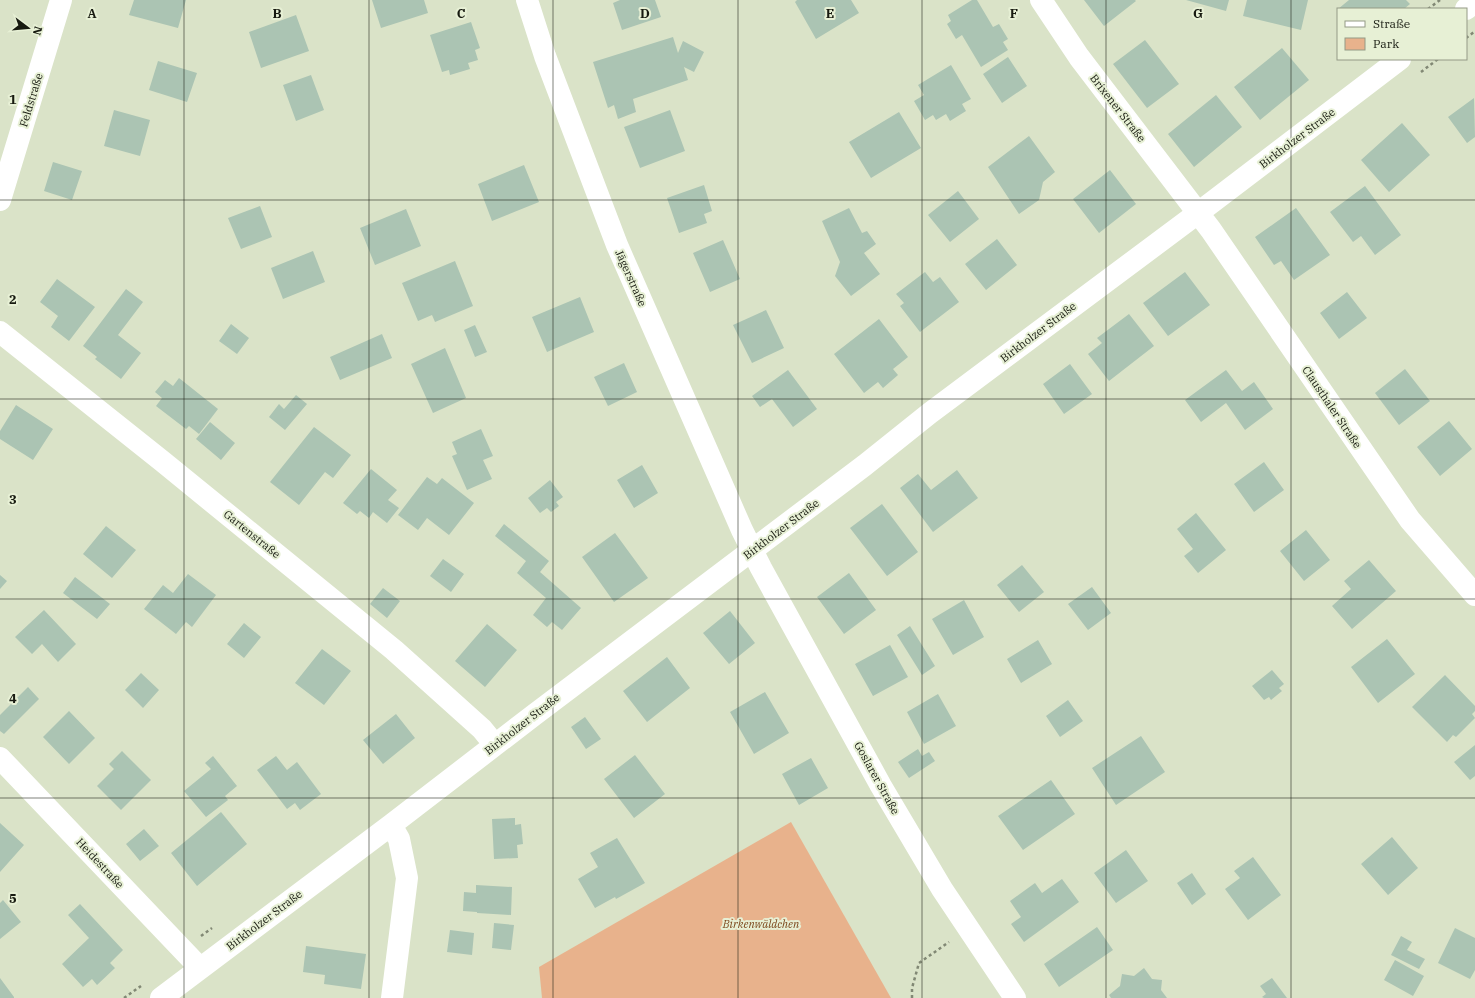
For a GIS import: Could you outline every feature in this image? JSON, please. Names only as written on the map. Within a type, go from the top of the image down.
[{"type":"street","name":"Feldstraße","points":[[0,200],[61,0]]},
{"type":"street","name":"Jägerstraße","points":[[526,0],[545,56],[617,245],[738,522],[752,550]]},
{"type":"street","name":"Brixener Straße","points":[[1041,0],[1079,57],[1198,213]]},
{"type":"street","points":[[1467,8],[1475,2]]},
{"type":"street","name":"Birkholzer Straße","points":[[161,998],[865,465],[937,408],[1198,213],[1399,60]]},
{"type":"street","name":"Clausthaler Straße","points":[[1198,213],[1410,520],[1475,595]]},
{"type":"street","name":"Gartenstraße","points":[[0,332],[168,466],[394,650],[482,729],[495,745]]},
{"type":"street","name":"Goslarer Straße","points":[[752,550],[881,786],[942,889],[1015,998]]},
{"type":"street","name":"Heidestraße","points":[[0,758],[200,968]]},
{"type":"street","points":[[391,825],[399,839],[408,878],[392,998]]},
{"type":"path","points":[[1429,8],[1440,0]]},
{"type":"path","points":[[1467,37],[1475,31]]},
{"type":"path","points":[[912,998],[912,988],[919,963],[968,929]]},
{"type":"green space","name":"Birkenwäldchen","points":[[791,822],[891,998],[542,998],[539,967]]},
{"type":"building","points":[[134,0],[186,0],[178,28],[129,15]]},
{"type":"building","points":[[372,0],[424,0],[428,13],[381,28]]},
{"type":"building","points":[[620,0],[655,0],[661,17],[622,30],[613,3]]},
{"type":"building","points":[[797,0],[851,0],[859,13],[816,39],[795,2]]},
{"type":"building","points":[[972,0],[977,0],[993,27],[999,24],[1008,39],[1003,42],[1008,50],[981,67],[962,35],[956,39],[947,24],[951,21],[948,15]]},
{"type":"building","points":[[1084,0],[1135,0],[1136,1],[1104,26]]},
{"type":"building","points":[[1186,0],[1229,0],[1226,11]]},
{"type":"building","points":[[1247,0],[1308,0],[1301,30],[1243,16]]},
{"type":"building","points":[[1349,0],[1406,0],[1410,4],[1405,8],[1339,8]]},
{"type":"building","points":[[296,15],[309,51],[261,68],[249,32]]},
{"type":"building","points":[[471,22],[480,48],[475,50],[478,60],[468,63],[470,69],[450,75],[449,70],[442,72],[430,35]]},
{"type":"building","points":[[673,37],[678,53],[683,41],[704,52],[694,72],[684,67],[688,80],[633,99],[636,112],[618,119],[614,105],[608,108],[593,62]]},
{"type":"building","points":[[1145,40],[1179,84],[1147,108],[1113,64]]},
{"type":"building","points":[[1282,48],[1309,80],[1260,120],[1234,87]]},
{"type":"building","points":[[1008,57],[1027,86],[1002,103],[983,74]]},
{"type":"building","points":[[158,61],[197,73],[187,102],[149,90]]},
{"type":"building","points":[[951,65],[971,99],[962,104],[966,111],[950,121],[946,114],[936,120],[933,115],[925,120],[914,101],[924,95],[918,85]]},
{"type":"building","points":[[311,75],[324,110],[296,121],[283,85]]},
{"type":"building","points":[[1216,95],[1242,127],[1194,167],[1168,134]]},
{"type":"building","points":[[1474,98],[1475,137],[1467,143],[1448,117]]},
{"type":"building","points":[[114,110],[150,120],[140,156],[104,146]]},
{"type":"building","points":[[670,110],[685,151],[640,168],[624,127]]},
{"type":"building","points":[[899,112],[921,148],[871,178],[849,142]]},
{"type":"building","points":[[1402,123],[1430,155],[1389,192],[1361,160]]},
{"type":"building","points":[[1029,136],[1055,172],[1043,182],[1039,200],[1019,214],[988,167]]},
{"type":"building","points":[[53,162],[82,171],[72,200],[44,191]]},
{"type":"building","points":[[524,165],[539,202],[492,221],[478,184]]},
{"type":"building","points":[[1110,170],[1136,204],[1099,233],[1073,199]]},
{"type":"building","points":[[704,185],[712,211],[704,214],[707,223],[679,233],[667,198]]},
{"type":"building","points":[[1365,186],[1401,235],[1375,255],[1361,236],[1353,242],[1330,212]]},
{"type":"building","points":[[958,191],[979,219],[950,242],[928,215]]},
{"type":"building","points":[[260,206],[272,237],[241,249],[228,218]]},
{"type":"building","points":[[849,208],[862,233],[867,231],[876,244],[864,253],[880,274],[851,296],[835,276],[840,262],[822,221]]},
{"type":"building","points":[[1296,208],[1330,255],[1294,280],[1281,261],[1274,265],[1255,237]]},
{"type":"building","points":[[406,209],[421,246],[375,265],[360,228]]},
{"type":"building","points":[[997,239],[1017,265],[986,290],[965,264]]},
{"type":"building","points":[[723,240],[740,279],[710,292],[693,253]]},
{"type":"building","points":[[313,251],[325,282],[283,299],[271,268]]},
{"type":"building","points":[[455,261],[473,306],[435,322],[432,315],[418,321],[402,283]]},
{"type":"building","points":[[925,272],[933,282],[940,277],[959,302],[920,332],[900,306],[904,303],[896,294]]},
{"type":"building","points":[[1185,272],[1210,305],[1168,336],[1143,303]]},
{"type":"building","points":[[57,279],[95,307],[69,341],[51,327],[58,316],[40,302]]},
{"type":"building","points":[[126,289],[143,302],[118,335],[141,353],[121,379],[95,359],[97,357],[83,346]]},
{"type":"building","points":[[1347,292],[1367,318],[1339,339],[1320,313]]},
{"type":"building","points":[[580,297],[594,332],[547,352],[532,317]]},
{"type":"building","points":[[766,310],[784,348],[752,363],[733,325]]},
{"type":"building","points":[[1129,314],[1154,346],[1109,381],[1088,354],[1102,343],[1097,338]]},
{"type":"building","points":[[879,319],[908,357],[893,369],[898,375],[883,388],[878,382],[864,393],[834,354]]},
{"type":"building","points":[[231,324],[249,338],[237,354],[219,341]]},
{"type":"building","points":[[475,325],[487,352],[475,357],[464,330]]},
{"type":"building","points":[[382,334],[392,358],[340,380],[330,357]]},
{"type":"building","points":[[445,348],[466,398],[433,413],[411,364]]},
{"type":"building","points":[[624,363],[637,392],[608,406],[594,377]]},
{"type":"building","points":[[1070,364],[1092,394],[1064,414],[1043,384]]},
{"type":"building","points":[[1405,369],[1430,401],[1399,425],[1375,393]]},
{"type":"building","points":[[788,370],[817,409],[793,427],[772,399],[760,407],[752,396]]},
{"type":"building","points":[[1226,370],[1242,391],[1254,382],[1273,409],[1245,430],[1226,403],[1201,422],[1185,400]]},
{"type":"building","points":[[179,378],[218,409],[199,434],[189,426],[186,429],[156,406],[162,398],[155,392],[165,380],[173,386]]},
{"type":"building","points":[[296,395],[307,404],[285,430],[269,417],[279,404],[284,409]]},
{"type":"building","points":[[16,405],[53,429],[33,460],[0,439],[0,431]]},
{"type":"building","points":[[1449,421],[1472,449],[1440,476],[1417,447]]},
{"type":"building","points":[[210,422],[235,443],[221,460],[196,439]]},
{"type":"building","points":[[314,427],[351,455],[333,478],[325,472],[299,505],[270,482]]},
{"type":"building","points":[[481,429],[493,456],[483,460],[492,479],[467,490],[452,456],[457,454],[452,442]]},
{"type":"building","points":[[1264,462],[1284,490],[1254,512],[1234,484]]},
{"type":"building","points":[[642,465],[658,493],[634,508],[617,480]]},
{"type":"building","points":[[371,469],[397,490],[388,500],[399,508],[387,523],[373,512],[369,518],[360,511],[357,514],[343,503]]},
{"type":"building","points":[[957,470],[978,498],[933,532],[900,488],[918,474],[931,490]]},
{"type":"building","points":[[427,477],[437,484],[442,478],[474,503],[449,535],[427,518],[418,530],[398,515]]},
{"type":"building","points":[[550,480],[563,497],[556,502],[559,506],[551,512],[547,508],[540,513],[528,498]]},
{"type":"building","points":[[882,504],[918,552],[887,576],[850,528]]},
{"type":"building","points":[[1196,513],[1226,550],[1198,573],[1184,556],[1193,549],[1177,529]]},
{"type":"building","points":[[504,524],[549,561],[540,572],[581,608],[562,630],[552,622],[547,627],[533,615],[546,598],[517,573],[526,561],[495,536]]},
{"type":"building","points":[[106,526],[136,550],[112,578],[83,554]]},
{"type":"building","points":[[1306,530],[1330,560],[1304,581],[1280,551]]},
{"type":"building","points":[[615,533],[648,578],[614,602],[582,557]]},
{"type":"building","points":[[443,559],[464,574],[451,592],[430,576]]},
{"type":"building","points":[[1369,560],[1396,591],[1352,629],[1332,606],[1351,589],[1344,581]]},
{"type":"building","points":[[1022,565],[1044,592],[1019,612],[997,585]]},
{"type":"building","points":[[849,573],[876,610],[844,634],[817,597]]},
{"type":"building","points":[[188,574],[216,595],[192,627],[186,622],[176,634],[144,609],[163,585],[173,593]]},
{"type":"building","points":[[0,575],[7,581],[0,589]]},
{"type":"building","points":[[75,577],[110,604],[97,619],[63,593]]},
{"type":"building","points":[[1092,587],[1111,613],[1088,630],[1068,604]]},
{"type":"building","points":[[383,588],[400,601],[387,618],[370,604]]},
{"type":"building","points":[[964,600],[984,637],[953,655],[932,619]]},
{"type":"building","points":[[44,610],[76,644],[58,662],[42,644],[32,654],[15,637]]},
{"type":"building","points":[[730,611],[755,643],[729,664],[703,633]]},
{"type":"building","points":[[244,623],[261,637],[244,658],[227,644]]},
{"type":"building","points":[[487,624],[517,650],[485,687],[455,661]]},
{"type":"building","points":[[910,626],[935,666],[922,675],[897,635]]},
{"type":"building","points":[[1387,639],[1415,674],[1378,703],[1351,667]]},
{"type":"building","points":[[1038,640],[1052,664],[1021,683],[1007,659]]},
{"type":"building","points":[[890,645],[908,677],[873,696],[855,664]]},
{"type":"building","points":[[322,649],[351,671],[324,705],[295,683]]},
{"type":"building","points":[[667,657],[690,688],[647,722],[623,691]]},
{"type":"building","points":[[1272,670],[1284,684],[1279,688],[1282,691],[1271,700],[1269,697],[1264,700],[1252,686]]},
{"type":"building","points":[[141,673],[159,690],[143,708],[125,690]]},
{"type":"building","points":[[1445,675],[1475,706],[1475,711],[1472,714],[1475,718],[1456,737],[1453,735],[1447,742],[1412,707]]},
{"type":"building","points":[[28,687],[39,699],[4,734],[0,731],[0,715]]},
{"type":"building","points":[[765,692],[789,733],[754,754],[730,712]]},
{"type":"building","points":[[938,694],[956,726],[924,744],[907,712]]},
{"type":"building","points":[[1068,700],[1083,721],[1060,737],[1046,716]]},
{"type":"building","points":[[69,711],[95,738],[69,764],[43,737]]},
{"type":"building","points":[[396,714],[415,738],[383,764],[363,740]]},
{"type":"building","points":[[585,717],[601,739],[586,749],[571,727]]},
{"type":"building","points":[[1141,736],[1165,772],[1116,805],[1092,768]]},
{"type":"building","points":[[1475,745],[1475,776],[1470,780],[1454,762]]},
{"type":"building","points":[[918,749],[922,756],[929,752],[935,761],[909,778],[898,762]]},
{"type":"building","points":[[122,751],[151,780],[121,810],[97,786],[114,769],[109,764]]},
{"type":"building","points":[[635,755],[665,794],[634,818],[604,779]]},
{"type":"building","points":[[213,756],[237,786],[225,796],[228,800],[206,817],[184,791],[211,769],[205,763]]},
{"type":"building","points":[[276,756],[287,770],[297,762],[321,794],[300,810],[295,803],[287,809],[257,770]]},
{"type":"building","points":[[811,758],[828,788],[799,805],[782,774]]},
{"type":"building","points":[[1051,780],[1075,814],[1023,850],[998,816]]},
{"type":"building","points":[[221,812],[247,844],[197,886],[171,853]]},
{"type":"building","points":[[515,818],[515,825],[521,824],[523,844],[517,845],[518,858],[494,859],[492,819]]},
{"type":"building","points":[[0,823],[24,845],[0,872]]},
{"type":"building","points":[[144,829],[159,846],[140,861],[126,844]]},
{"type":"building","points":[[1392,837],[1418,868],[1388,895],[1361,864]]},
{"type":"building","points":[[617,838],[645,883],[616,899],[615,897],[595,908],[578,879],[598,867],[590,853]]},
{"type":"building","points":[[1126,850],[1148,881],[1116,903],[1094,873]]},
{"type":"building","points":[[1253,857],[1281,895],[1248,920],[1225,889],[1240,878],[1234,871]]},
{"type":"building","points":[[1192,873],[1206,894],[1192,905],[1177,883]]},
{"type":"building","points":[[1062,879],[1079,902],[1024,942],[1011,924],[1021,917],[1010,901],[1035,883],[1042,893]]},
{"type":"building","points":[[476,885],[512,887],[511,915],[463,911],[464,892],[476,893]]},
{"type":"building","points":[[3,900],[21,922],[0,939],[0,903]]},
{"type":"building","points":[[80,904],[123,950],[110,963],[115,968],[97,985],[92,979],[83,987],[62,964],[89,938],[68,915]]},
{"type":"building","points":[[494,923],[514,925],[511,950],[492,948]]},
{"type":"building","points":[[1097,927],[1113,950],[1059,987],[1044,964]]},
{"type":"building","points":[[1455,928],[1475,938],[1475,970],[1470,979],[1438,963]]},
{"type":"building","points":[[450,930],[474,933],[472,955],[447,952]]},
{"type":"building","points":[[1401,936],[1412,942],[1407,950],[1425,959],[1419,969],[1391,955]]},
{"type":"building","points":[[306,946],[366,954],[361,989],[324,984],[325,975],[303,972]]},
{"type":"building","points":[[1395,960],[1424,976],[1413,996],[1384,980]]},
{"type":"building","points":[[1144,968],[1152,979],[1162,980],[1161,990],[1167,998],[1111,998],[1109,995],[1120,986],[1122,974],[1134,976]]},
{"type":"building","points":[[0,978],[14,997],[14,998],[0,998]]},
{"type":"building","points":[[1272,978],[1287,998],[1262,997],[1266,994],[1260,986]]}]
